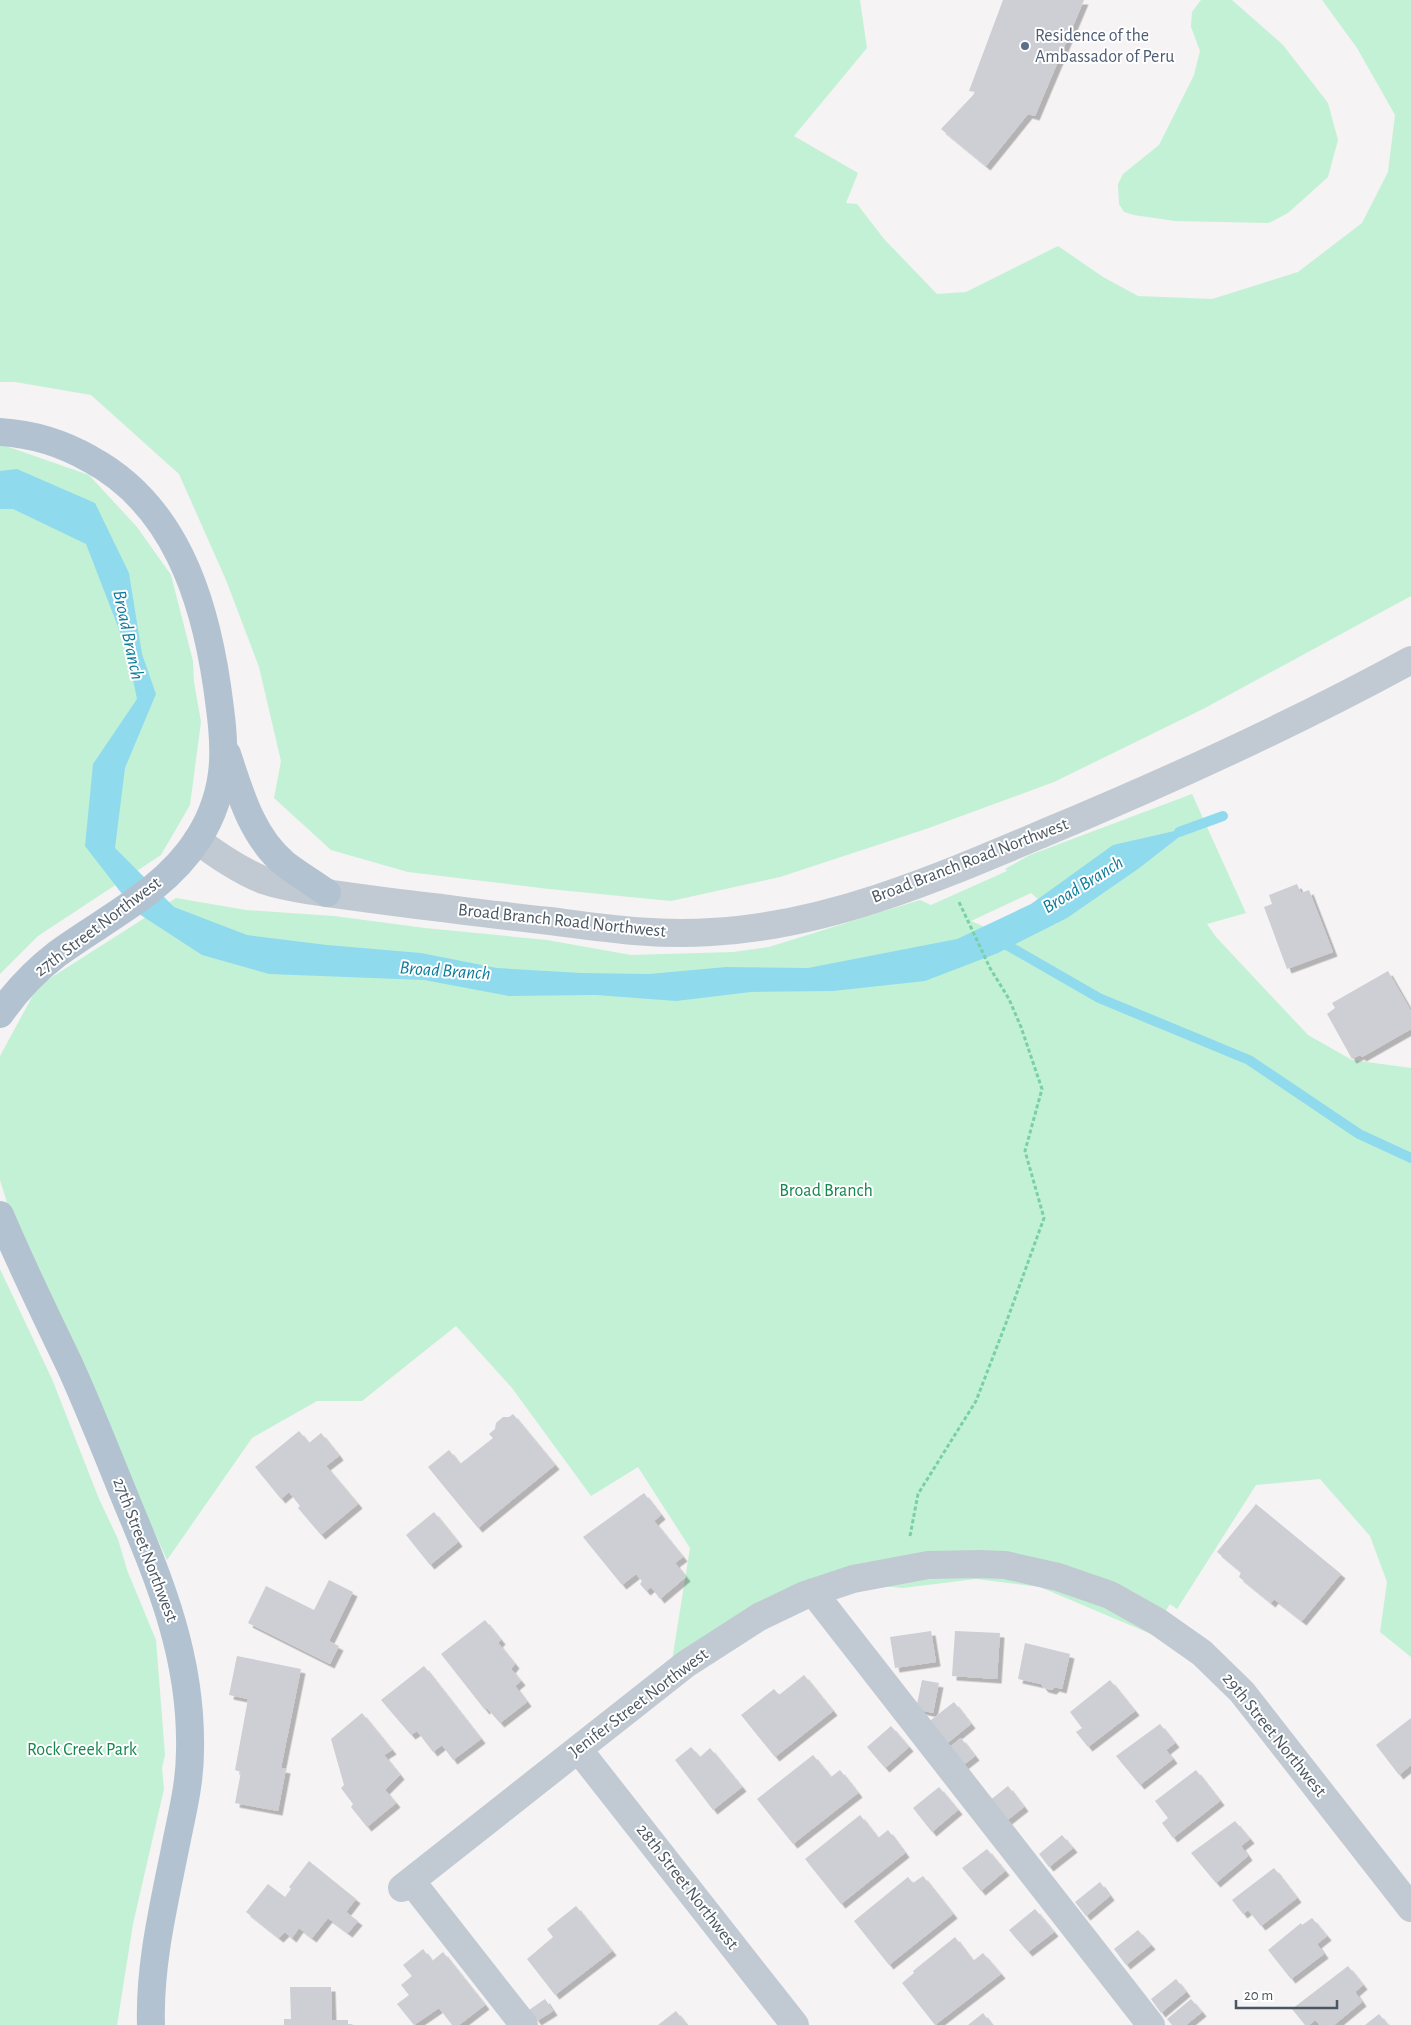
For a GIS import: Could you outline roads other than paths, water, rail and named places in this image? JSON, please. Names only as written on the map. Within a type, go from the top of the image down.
[{"type":"main road","points":[[0,432],[18,433],[56,443],[98,463],[134,491],[150,508],[178,549],[204,623],[220,706],[224,742],[222,779],[219,791],[211,814],[197,840]]},
{"type":"main road","points":[[224,742],[242,801],[264,840],[284,863],[326,893]]},
{"type":"main road","name":"27th Street Northwest","points":[[0,1014],[18,991],[47,962],[123,911],[159,883],[177,866],[197,840]]},
{"type":"main road","name":"27th Street Northwest","points":[[0,1215],[76,1381],[148,1550],[171,1616],[183,1666],[190,1715],[188,1788],[154,1966],[151,2025]]},
{"type":"street","name":"Broad Branch Road Northwest","points":[[197,840],[231,864],[265,880],[283,886],[326,893],[637,932],[683,934],[714,932],[785,922],[849,906],[946,874],[1061,826],[1151,788],[1265,736],[1411,660]]},
{"type":"street","name":"29th Street Northwest","points":[[903,1569],[928,1565],[1005,1565],[1058,1576],[1110,1595],[1181,1637],[1216,1666],[1242,1692],[1411,1908]]},
{"type":"street","name":"Jenifer Street Northwest","points":[[524,2025],[406,1884],[686,1664],[759,1617],[813,1592],[853,1579],[903,1569]]},
{"type":"street","points":[[813,1592],[1150,2025]]},
{"type":"street","name":"28th Street Northwest","points":[[578,1749],[795,2025]]},
{"type":"water","points":[[17,469],[95,503],[129,573],[142,654],[156,694],[125,768],[115,848],[174,907],[247,935],[327,945],[421,953],[497,968],[581,973],[649,974],[726,967],[808,968],[957,939],[1031,904],[1113,845],[1192,827],[1138,869],[1067,918],[998,953],[925,981],[833,991],[751,992],[676,1001],[596,995],[509,996],[424,980],[269,974],[202,955],[136,912],[85,846],[93,764],[137,699],[127,650],[86,544],[13,509],[0,509],[0,471]]},
{"type":"waterway","name":"Broad Branch","points":[[1179,832],[1223,816]]},
{"type":"waterway","points":[[998,940],[1099,998],[1249,1060],[1359,1134],[1411,1158]]},
{"type":"place","name":"Residence of the Ambassador of Peru","points":[[1025,46]]},
{"type":"park label","name":"Rock Creek Park","points":[[82,1750]]}]
